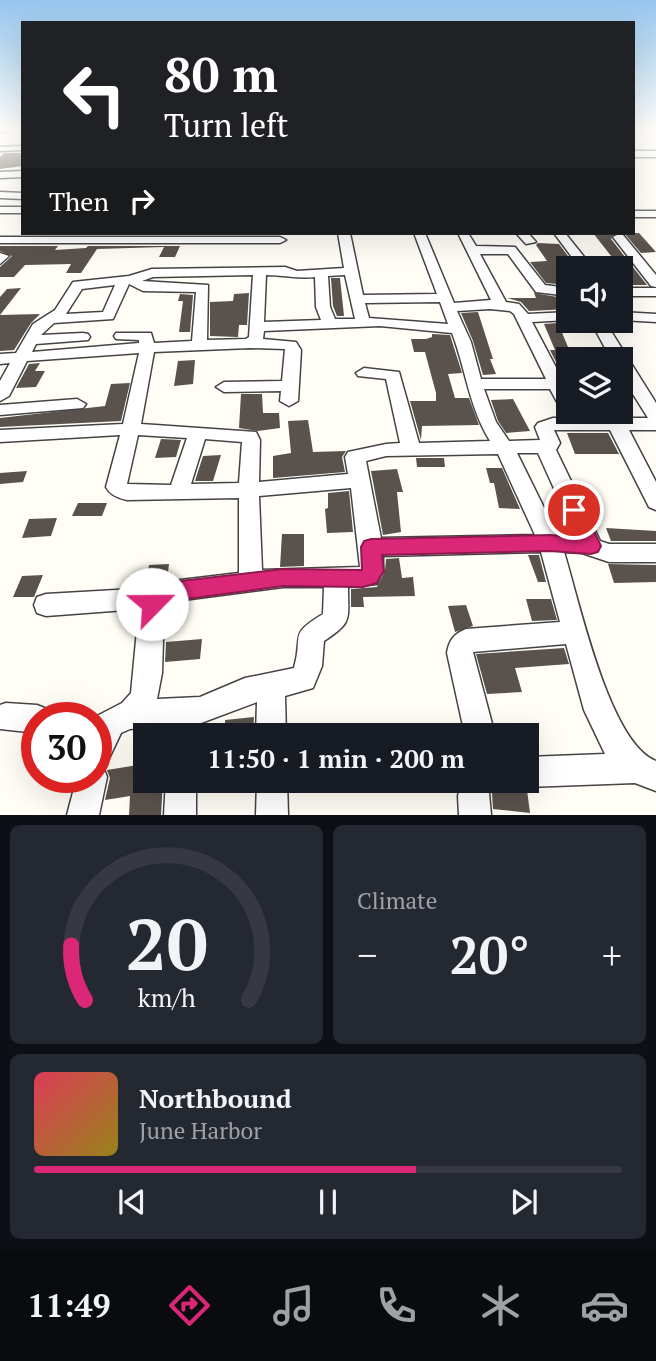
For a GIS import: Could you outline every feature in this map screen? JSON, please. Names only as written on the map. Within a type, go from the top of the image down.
[{"type":"street","points":[[0,175],[21,174]]},
{"type":"street","points":[[0,183],[12,183]]},
{"type":"street","points":[[0,195],[21,196]]},
{"type":"street","points":[[639,203],[656,204]]},
{"type":"street","points":[[0,210],[21,210]]},
{"type":"street","points":[[635,215],[656,214]]},
{"type":"street","points":[[0,240],[19,235],[280,240]]},
{"type":"street","points":[[344,235],[363,323]]},
{"type":"street","points":[[420,235],[467,354],[474,384],[494,435],[515,465],[550,543],[598,710],[616,744],[645,772]]},
{"type":"street","points":[[464,235],[500,302],[495,306]]},
{"type":"street","points":[[561,235],[577,256]]},
{"type":"street","points":[[619,237],[656,282]]},
{"type":"street","points":[[473,250],[511,250],[541,289],[556,291]]},
{"type":"street","points":[[2,389],[38,327],[60,313],[78,285],[127,281],[152,273],[260,271],[321,274],[350,271]]},
{"type":"street","points":[[250,343],[256,338],[260,271]]},
{"type":"street","points":[[321,274],[323,307],[330,325]]},
{"type":"street","points":[[51,320],[108,316],[127,281]]},
{"type":"street","points":[[127,281],[143,287],[203,288],[198,346]]},
{"type":"street","points":[[633,292],[656,292]]},
{"type":"street","points":[[356,299],[514,307],[523,318],[556,384],[474,384]]},
{"type":"street","points":[[523,318],[556,317]]},
{"type":"street","points":[[633,317],[656,318]]},
{"type":"street","points":[[257,327],[363,323],[457,329]]},
{"type":"street","points":[[121,336],[146,336],[147,348],[116,487],[127,493],[249,490],[359,480]]},
{"type":"street","points":[[30,340],[83,337]]},
{"type":"street","points":[[0,359],[250,343],[292,345],[290,394],[225,387]]},
{"type":"street","points":[[364,373],[393,374],[411,449]]},
{"type":"street","points":[[633,380],[656,416]]},
{"type":"street","points":[[0,410],[77,404]]},
{"type":"street","points":[[46,605],[155,598],[172,592],[283,578],[369,577],[373,571],[371,547],[355,457],[386,450],[544,446],[551,443],[544,427],[556,422]]},
{"type":"street","points":[[617,424],[656,502]]},
{"type":"street","points":[[633,424],[656,425]]},
{"type":"street","points":[[0,436],[131,429],[249,436],[251,582]]},
{"type":"street","points":[[179,491],[198,432]]},
{"type":"street","points":[[544,446],[591,546]]},
{"type":"street","points":[[371,547],[550,543],[591,546],[609,553],[656,553]]},
{"type":"street","points":[[181,723],[245,691],[296,681],[307,674],[311,635],[335,620],[335,578]]},
{"type":"street","points":[[112,721],[143,701],[152,604],[155,598]]},
{"type":"street","points":[[477,723],[460,653],[461,646],[466,642],[575,632]]},
{"type":"street","points":[[271,687],[271,723]]},
{"type":"street","points":[[6,717],[21,718]]},
{"type":"street","points":[[112,722],[145,723]]},
{"type":"street","points":[[539,772],[645,772]]},
{"type":"street","points":[[83,815],[88,793]]},
{"type":"street","points":[[180,815],[181,793]]},
{"type":"street","points":[[272,793],[272,815]]},
{"type":"street","points":[[474,793],[472,801],[475,815]]},
{"type":"building","points":[[639,233],[656,252],[641,253],[626,235]]},
{"type":"building","points":[[595,235],[614,235],[611,239],[624,256],[611,256]]},
{"type":"building","points":[[559,244],[568,256],[556,256],[556,284],[546,283],[530,262],[547,261],[536,245]]},
{"type":"building","points":[[0,246],[58,246],[55,250],[88,246],[180,246],[175,257],[159,257],[164,247],[97,249],[81,273],[66,273],[71,264],[25,265],[14,277],[0,277],[0,267],[12,256],[0,251]]},
{"type":"building","points":[[633,267],[647,285],[633,285]]},
{"type":"building","points":[[331,278],[340,278],[344,316],[337,316],[333,306]]},
{"type":"building","points":[[21,288],[0,315],[0,297],[7,289]]},
{"type":"building","points":[[249,293],[247,325],[239,325],[238,337],[210,336],[210,302],[233,301],[234,294]]},
{"type":"building","points":[[534,293],[556,297],[556,310],[529,311],[521,302],[507,298],[536,298]]},
{"type":"building","points":[[180,294],[193,295],[190,332],[179,332],[183,301],[178,301]]},
{"type":"building","points":[[478,312],[496,374],[483,375],[461,313]]},
{"type":"building","points":[[40,314],[14,350],[0,351],[0,315]]},
{"type":"building","points":[[556,323],[556,333],[562,333],[568,347],[556,347],[556,362],[550,350],[555,350],[544,324]]},
{"type":"building","points":[[432,334],[450,335],[462,373],[448,374],[455,398],[469,398],[479,425],[422,426],[421,440],[410,401],[436,401],[436,393],[425,352],[414,352],[411,339],[426,339],[432,337]]},
{"type":"building","points":[[195,360],[193,384],[174,386],[178,361]]},
{"type":"building","points":[[40,363],[35,371],[45,371],[36,387],[16,388],[29,364]]},
{"type":"building","points":[[130,383],[121,421],[0,427],[0,418],[105,406],[111,384]]},
{"type":"building","points":[[241,394],[262,394],[263,413],[279,413],[280,428],[258,431],[239,428]]},
{"type":"building","points":[[513,399],[530,431],[506,433],[498,421],[491,400]]},
{"type":"building","points":[[308,420],[313,452],[346,451],[342,457],[345,472],[273,478],[273,456],[291,453],[288,421]]},
{"type":"building","points":[[567,433],[608,433],[619,454],[575,454]]},
{"type":"building","points":[[161,439],[181,440],[176,457],[155,458]]},
{"type":"building","points":[[221,455],[213,481],[195,481],[203,456]]},
{"type":"building","points":[[416,458],[444,458],[445,467],[417,467]]},
{"type":"building","points":[[486,468],[502,468],[520,509],[499,508],[494,483],[490,483]]},
{"type":"building","points":[[397,469],[403,492],[397,492],[401,532],[383,535],[371,471]]},
{"type":"building","points":[[27,471],[23,482],[0,484],[0,473]]},
{"type":"building","points":[[349,491],[353,532],[327,533],[325,509],[328,508],[328,493]]},
{"type":"building","points":[[78,503],[107,503],[102,516],[72,516]]},
{"type":"building","points":[[57,518],[51,536],[22,538],[29,519]]},
{"type":"building","points":[[606,528],[656,531],[656,541],[611,541]]},
{"type":"building","points":[[282,534],[304,534],[304,566],[280,567]]},
{"type":"building","points":[[528,555],[539,555],[546,582],[538,582]]},
{"type":"building","points":[[399,558],[402,578],[413,577],[415,596],[363,597],[364,607],[351,607],[351,589],[377,587],[385,570],[386,559]]},
{"type":"building","points":[[169,564],[167,580],[146,585],[149,565]]},
{"type":"building","points":[[608,564],[656,565],[656,582],[614,583]]},
{"type":"building","points":[[43,575],[34,597],[13,597],[22,576]]},
{"type":"building","points":[[526,599],[551,599],[557,620],[532,621]]},
{"type":"building","points":[[466,605],[473,626],[455,632],[448,606]]},
{"type":"building","points":[[202,639],[200,659],[165,662],[166,642]]},
{"type":"building","points":[[564,648],[569,664],[515,668],[522,692],[487,694],[476,654]]},
{"type":"building","points":[[254,717],[254,723],[225,723],[225,720]]},
{"type":"building","points":[[133,766],[133,793],[162,793],[161,815],[129,815],[130,796],[105,800],[107,793],[112,793],[112,769]]},
{"type":"building","points":[[492,793],[527,793],[530,813],[493,809]]},
{"type":"route","points":[[152,604],[155,598],[172,592],[283,578],[363,579],[369,577],[373,571],[371,547],[550,543],[591,546],[574,510]]}]
